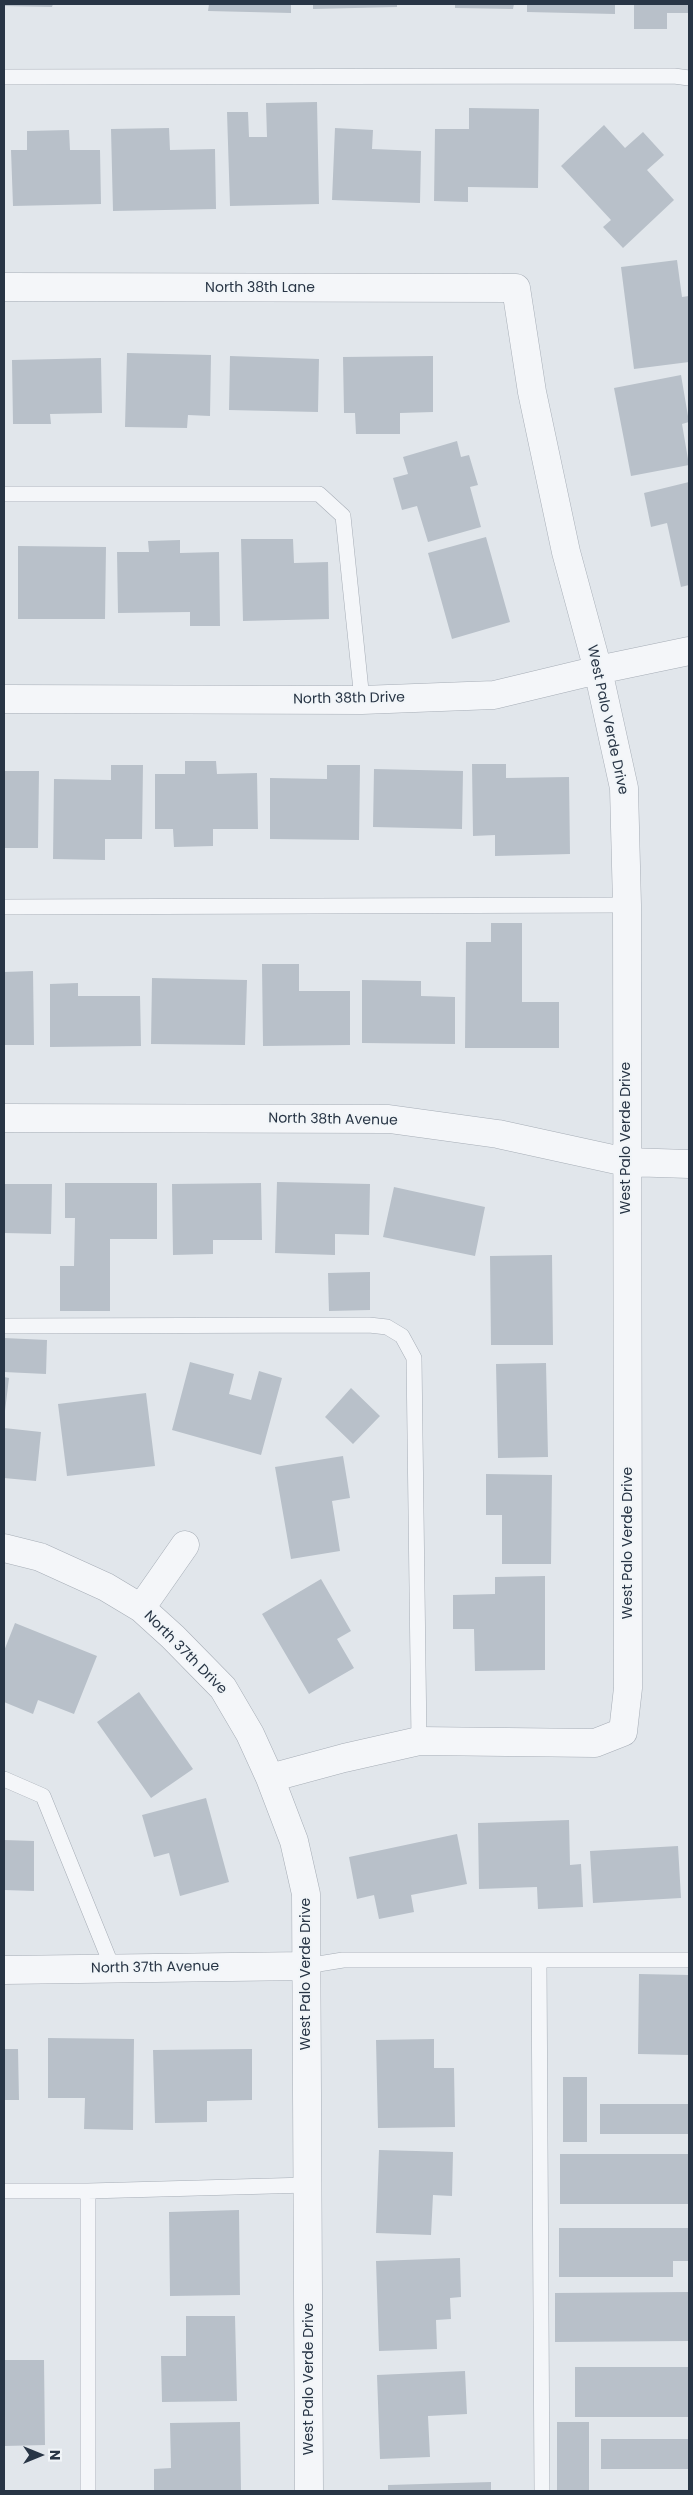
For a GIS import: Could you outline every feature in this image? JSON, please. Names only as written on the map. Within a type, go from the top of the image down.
[{"type":"street","name":"North 38th Lane","points":[[4,287],[516,288]]},
{"type":"street","name":"West Palo Verde Drive","points":[[309,2491],[306,1894],[294,1841],[270,1778],[344,1758],[419,1741],[595,1743],[623,1732],[628,1688],[627,906],[624,788],[598,670],[566,552],[534,402],[516,288]]},
{"type":"street","name":"North 38th Drive","points":[[4,698],[362,700],[494,695],[689,651]]},
{"type":"street","name":"North 38th Avenue","points":[[4,1118],[389,1119],[498,1134],[626,1162],[689,1164]]},
{"type":"street","name":"North 37th Drive","points":[[141,1608],[185,1545]]},
{"type":"street","name":"North 37th Drive","points":[[4,1548],[47,1560],[106,1587],[141,1608],[173,1637],[223,1688],[250,1734],[270,1778]]},
{"type":"street","name":"North 37th Avenue","points":[[4,1970],[306,1966]]},
{"type":"lane","points":[[4,77],[674,76],[689,78]]},
{"type":"lane","points":[[4,494],[319,494],[343,516],[362,700]]},
{"type":"lane","points":[[4,907],[627,906]]},
{"type":"lane","points":[[4,1326],[369,1326],[387,1327],[402,1336],[414,1358],[419,1741]]},
{"type":"lane","points":[[4,1779],[42,1796],[114,1969]]},
{"type":"lane","points":[[306,1966],[343,1960],[689,1960]]},
{"type":"lane","points":[[539,1961],[542,2491]]},
{"type":"lane","points":[[4,2191],[88,2191],[308,2185]]},
{"type":"lane","points":[[88,2191],[88,2491]]},
{"type":"building","points":[[4,4],[53,4],[52,7],[4,6]]},
{"type":"building","points":[[209,4],[291,4],[291,13],[208,11]]},
{"type":"building","points":[[313,4],[397,4],[397,7],[313,9]]},
{"type":"building","points":[[455,4],[514,4],[513,9],[455,8]]},
{"type":"building","points":[[527,4],[615,4],[615,14],[527,12]]},
{"type":"building","points":[[634,4],[689,4],[689,13],[667,13],[667,29],[634,29]]},
{"type":"building","points":[[317,102],[319,204],[230,206],[227,112],[248,112],[249,137],[267,137],[266,103]]},
{"type":"building","points":[[469,108],[539,109],[538,188],[468,187],[468,202],[434,201],[435,129],[469,129]]},
{"type":"building","points":[[604,125],[625,148],[643,132],[664,155],[647,170],[674,200],[623,248],[603,227],[611,220],[561,166]]},
{"type":"building","points":[[169,128],[170,150],[215,149],[216,209],[113,211],[111,129]]},
{"type":"building","points":[[335,128],[373,130],[372,149],[421,151],[420,203],[332,200]]},
{"type":"building","points":[[69,130],[70,150],[100,150],[101,204],[13,206],[11,150],[27,150],[27,131]]},
{"type":"building","points":[[677,260],[682,297],[689,296],[689,362],[634,369],[621,267]]},
{"type":"building","points":[[127,353],[211,355],[210,416],[188,415],[187,428],[125,427]]},
{"type":"building","points":[[230,356],[319,359],[318,412],[229,410]]},
{"type":"building","points":[[433,356],[433,412],[400,413],[400,434],[356,434],[355,413],[344,413],[343,357]]},
{"type":"building","points":[[101,358],[102,413],[50,414],[51,424],[13,424],[12,360]]},
{"type":"building","points":[[681,375],[689,422],[682,424],[689,465],[631,476],[614,388]]},
{"type":"building","points":[[457,441],[461,457],[469,455],[478,485],[470,487],[481,527],[428,542],[417,506],[402,510],[393,478],[408,474],[403,457]]},
{"type":"building","points":[[689,482],[689,585],[681,587],[667,523],[651,527],[644,493]]},
{"type":"building","points":[[486,537],[510,622],[452,639],[428,553]]},
{"type":"building","points":[[241,539],[293,539],[294,563],[328,562],[329,619],[243,621]]},
{"type":"building","points":[[180,540],[180,553],[219,552],[220,626],[190,626],[190,612],[118,613],[117,552],[149,552],[148,541]]},
{"type":"building","points":[[18,546],[106,547],[105,619],[18,619]]},
{"type":"building","points":[[185,761],[216,761],[217,774],[257,773],[258,829],[213,829],[213,846],[174,847],[173,829],[155,829],[155,774],[185,774]]},
{"type":"building","points":[[472,764],[506,764],[506,778],[569,777],[570,854],[495,856],[495,835],[473,836]]},
{"type":"building","points":[[111,765],[143,765],[142,839],[105,839],[105,860],[53,859],[54,779],[111,780]]},
{"type":"building","points":[[327,765],[360,765],[359,840],[270,839],[270,778],[327,779]]},
{"type":"building","points":[[374,769],[463,771],[462,829],[373,827]]},
{"type":"building","points":[[4,771],[39,771],[38,848],[4,848]]},
{"type":"building","points":[[491,923],[522,923],[522,1002],[559,1002],[559,1048],[465,1048],[466,942],[491,942]]},
{"type":"building","points":[[262,964],[299,964],[299,991],[350,991],[350,1045],[263,1046]]},
{"type":"building","points":[[33,971],[34,1045],[4,1045],[4,972]]},
{"type":"building","points":[[152,978],[247,980],[245,1045],[151,1044]]},
{"type":"building","points":[[362,980],[421,981],[421,996],[455,997],[455,1044],[362,1043]]},
{"type":"building","points":[[78,983],[78,996],[140,996],[141,1046],[50,1047],[50,984]]},
{"type":"building","points":[[277,1182],[370,1184],[369,1235],[335,1234],[335,1255],[275,1253]]},
{"type":"building","points":[[65,1183],[157,1183],[157,1239],[110,1239],[110,1311],[60,1311],[60,1266],[74,1266],[75,1218],[65,1218]]},
{"type":"building","points":[[261,1183],[262,1240],[213,1240],[213,1254],[173,1255],[172,1184]]},
{"type":"building","points":[[4,1184],[52,1184],[51,1234],[4,1233]]},
{"type":"building","points":[[394,1187],[485,1207],[475,1256],[383,1237]]},
{"type":"building","points":[[552,1255],[553,1345],[491,1345],[490,1256]]},
{"type":"building","points":[[370,1272],[370,1310],[329,1311],[328,1273]]},
{"type":"building","points":[[4,1338],[47,1340],[46,1374],[4,1372]]},
{"type":"building","points":[[190,1362],[234,1374],[229,1394],[251,1400],[259,1371],[282,1378],[261,1455],[172,1430]]},
{"type":"building","points":[[546,1363],[548,1457],[498,1458],[496,1364]]},
{"type":"building","points":[[4,1377],[9,1378],[5,1411],[4,1411]]},
{"type":"building","points":[[351,1388],[380,1416],[353,1444],[325,1417]]},
{"type":"building","points":[[146,1393],[155,1466],[67,1476],[58,1404]]},
{"type":"building","points":[[4,1428],[41,1432],[36,1481],[4,1478]]},
{"type":"building","points":[[343,1456],[350,1498],[332,1501],[340,1551],[291,1559],[275,1467]]},
{"type":"building","points":[[486,1474],[552,1475],[551,1564],[502,1564],[502,1515],[486,1515]]},
{"type":"building","points":[[545,1576],[545,1670],[475,1671],[474,1629],[453,1629],[453,1595],[495,1594],[495,1577]]},
{"type":"building","points":[[321,1579],[351,1631],[337,1639],[354,1668],[309,1694],[262,1614]]},
{"type":"building","points":[[15,1623],[97,1656],[74,1714],[38,1700],[33,1714],[4,1702],[4,1651]]},
{"type":"building","points":[[139,1692],[193,1769],[151,1798],[97,1722]]},
{"type":"building","points":[[206,1798],[229,1882],[180,1896],[169,1853],[154,1857],[142,1815]]},
{"type":"building","points":[[569,1820],[570,1865],[581,1864],[583,1907],[538,1909],[537,1887],[479,1889],[478,1823]]},
{"type":"building","points":[[457,1834],[467,1884],[411,1895],[414,1912],[379,1919],[374,1895],[357,1899],[349,1857]]},
{"type":"building","points":[[4,1840],[34,1841],[34,1891],[4,1890]]},
{"type":"building","points":[[678,1846],[681,1898],[593,1903],[590,1851]]},
{"type":"building","points":[[639,1974],[689,1975],[689,2055],[638,2054]]},
{"type":"building","points":[[48,2038],[134,2039],[133,2130],[84,2129],[85,2098],[48,2098]]},
{"type":"building","points":[[434,2039],[434,2068],[454,2068],[455,2127],[378,2128],[376,2040]]},
{"type":"building","points":[[4,2049],[18,2049],[19,2100],[4,2100]]},
{"type":"building","points":[[252,2049],[252,2100],[207,2101],[207,2122],[155,2123],[153,2050]]},
{"type":"building","points":[[563,2077],[587,2077],[587,2142],[563,2142]]},
{"type":"building","points":[[600,2104],[689,2104],[689,2134],[600,2134]]},
{"type":"building","points":[[379,2150],[453,2152],[452,2196],[433,2195],[431,2235],[376,2233]]},
{"type":"building","points":[[560,2154],[689,2154],[689,2204],[560,2204]]},
{"type":"building","points":[[239,2210],[240,2295],[170,2296],[169,2212]]},
{"type":"building","points":[[559,2228],[689,2228],[689,2261],[673,2261],[673,2277],[559,2277]]},
{"type":"building","points":[[460,2258],[461,2297],[450,2298],[451,2319],[436,2320],[437,2349],[379,2351],[376,2261]]},
{"type":"building","points":[[689,2292],[689,2341],[555,2342],[555,2293]]},
{"type":"building","points":[[186,2316],[235,2316],[237,2401],[162,2402],[161,2356],[186,2356]]},
{"type":"building","points":[[4,2360],[44,2360],[45,2445],[4,2446]]},
{"type":"building","points":[[575,2367],[689,2367],[689,2417],[575,2417]]},
{"type":"building","points":[[465,2371],[467,2414],[428,2416],[430,2457],[380,2459],[377,2375]]},
{"type":"building","points":[[240,2422],[241,2491],[154,2491],[154,2469],[171,2468],[170,2423]]},
{"type":"building","points":[[557,2422],[589,2422],[589,2491],[557,2491]]},
{"type":"building","points":[[601,2439],[689,2439],[689,2469],[601,2469]]},
{"type":"building","points":[[491,2482],[491,2491],[388,2491],[388,2485]]}]
